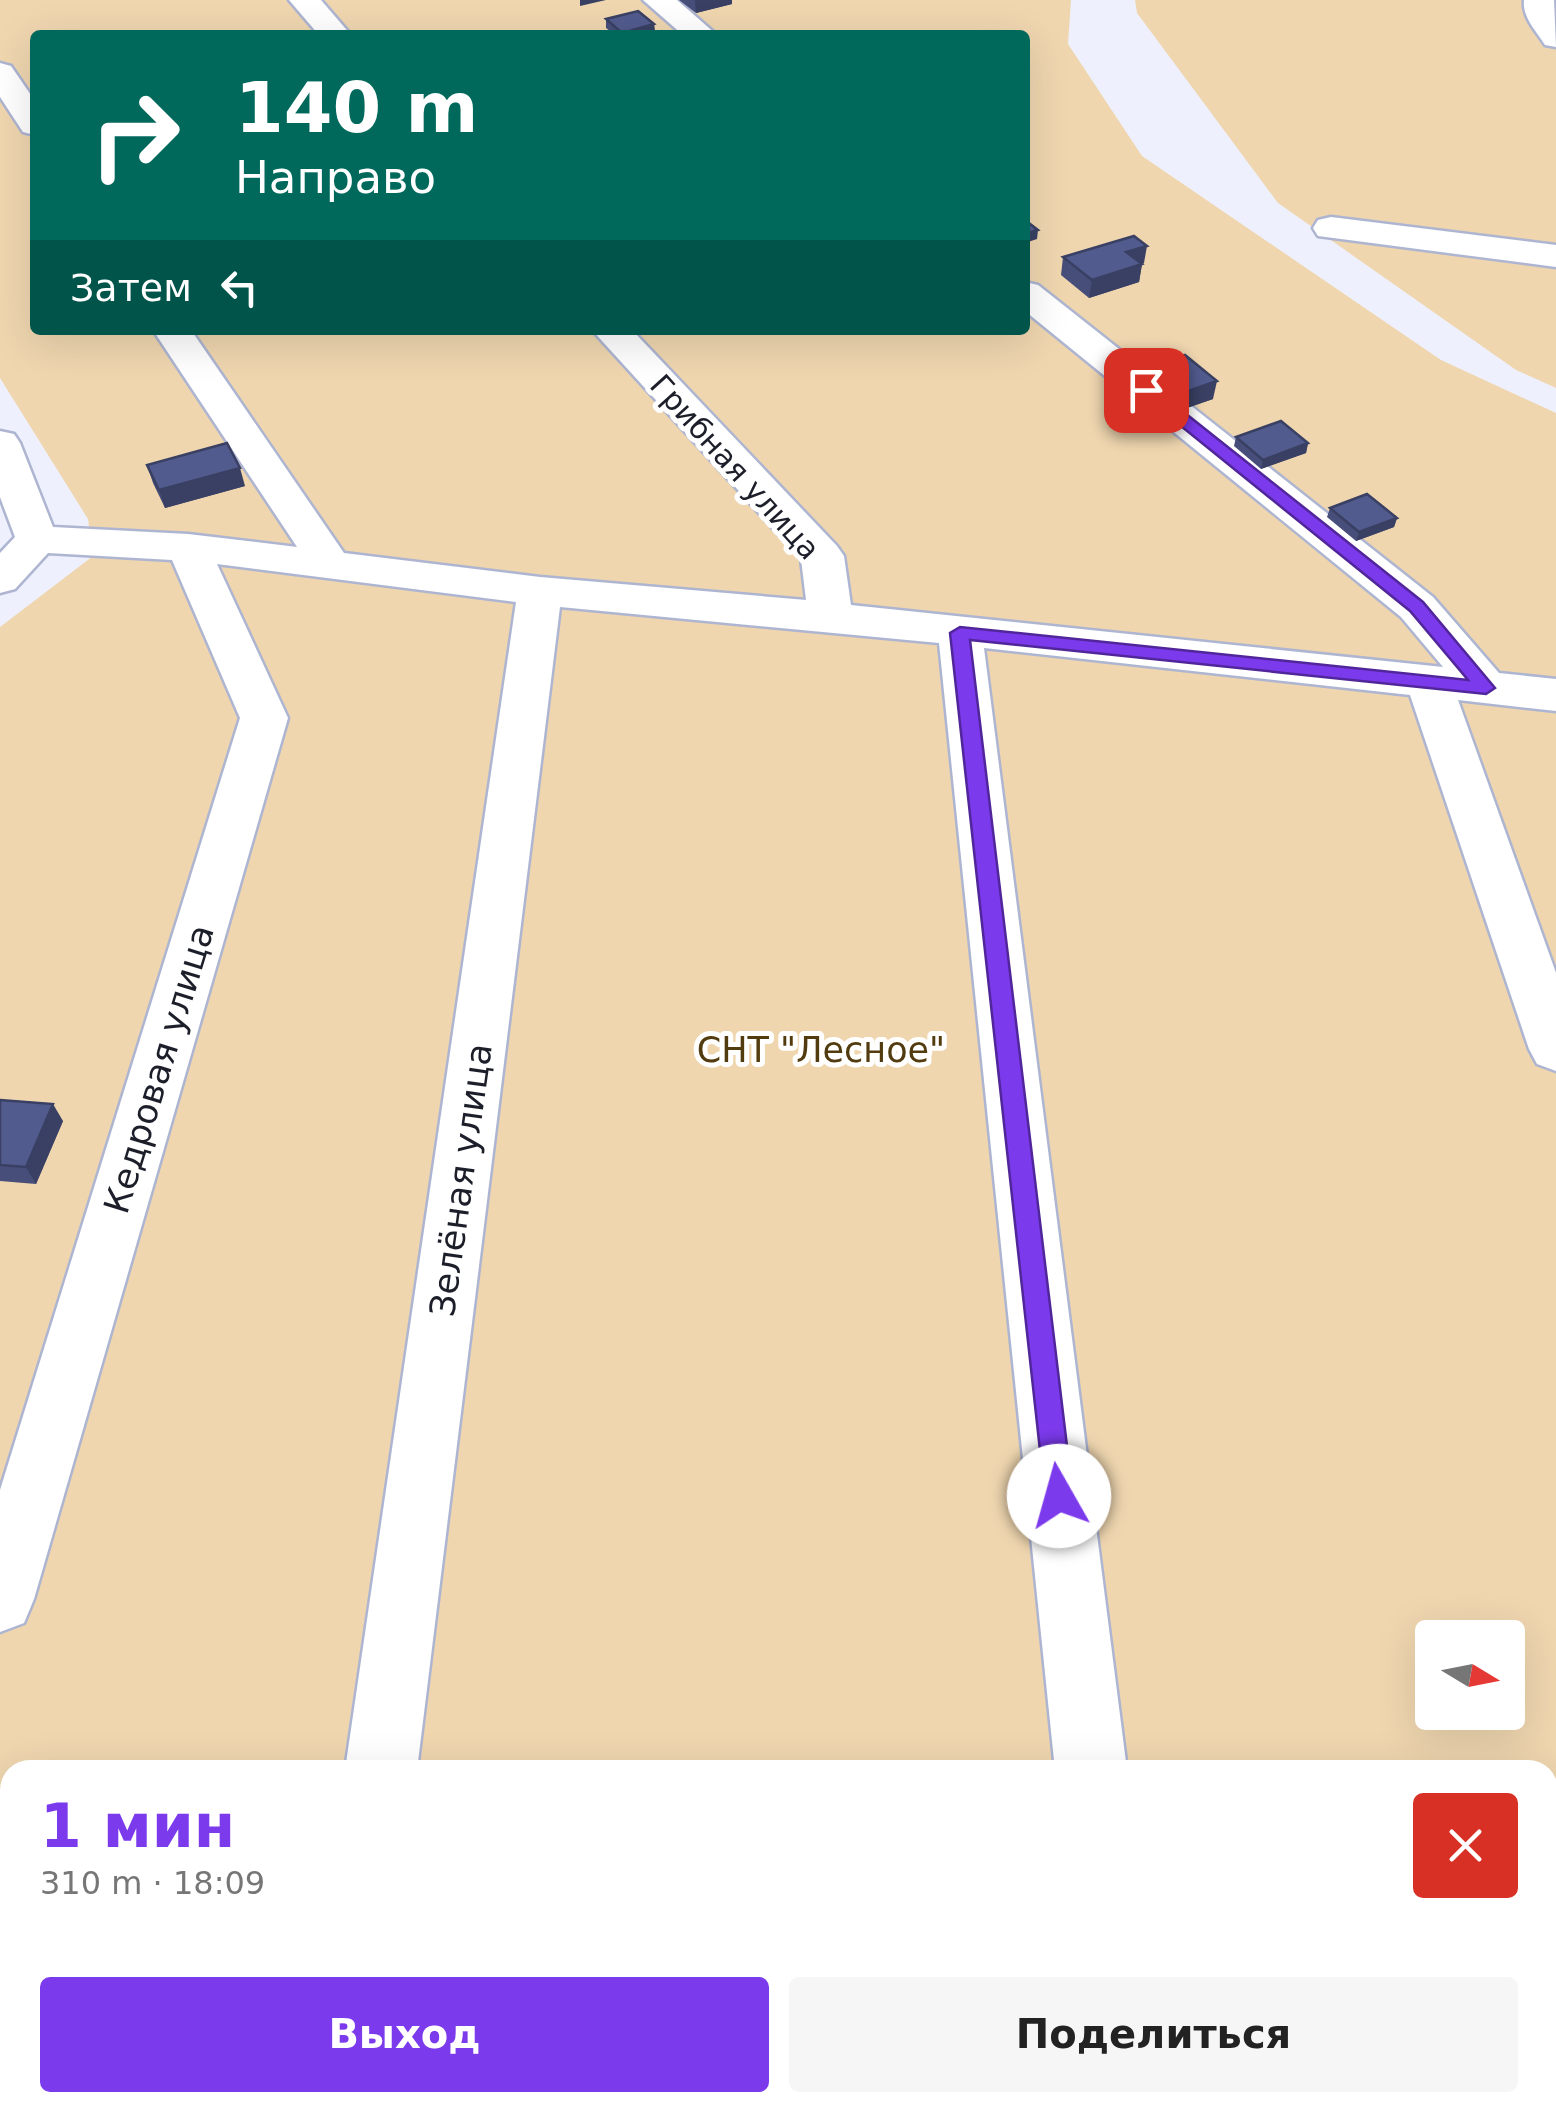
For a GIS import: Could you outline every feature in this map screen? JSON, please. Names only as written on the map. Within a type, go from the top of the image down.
[{"type":"street","points":[[304,0],[331,30]]},
{"type":"street","points":[[658,0],[696,30]]},
{"type":"street","points":[[1538,0],[1538,11],[1556,38]]},
{"type":"street","points":[[0,73],[30,118]]},
{"type":"street","points":[[1331,228],[1556,256]]},
{"type":"street","points":[[1030,298],[1417,606],[1486,688]]},
{"type":"street","points":[[175,335],[329,563]]},
{"type":"street","name":"Грибная улица","points":[[616,335],[822,556],[832,617]]},
{"type":"street","points":[[0,442],[36,539]]},
{"type":"street","points":[[36,539],[188,547],[540,590],[1556,694]]},
{"type":"street","points":[[0,579],[36,539]]},
{"type":"street","name":"Кедровая улица","points":[[0,1599],[264,718],[188,547]]},
{"type":"street","name":"Зелёная улица","points":[[383,1760],[540,590]]},
{"type":"street","points":[[960,633],[1090,1760]]},
{"type":"street","points":[[1430,683],[1556,1049]]},
{"type":"green space","name":"СНТ \"Лесное\"","points":[[0,0],[1071,0],[1068,44],[1142,156],[1441,360],[1556,413],[1556,1760],[0,1760],[0,627],[93,556],[88,519],[0,378]]},
{"type":"green space","points":[[1135,0],[1556,0],[1556,388],[1516,370],[1278,203],[1137,13]]},
{"type":"building","points":[[638,11],[654,24],[619,30],[606,19]]},
{"type":"building","points":[[1134,236],[1147,246],[1126,252],[1142,264],[1092,280],[1063,257]]},
{"type":"building","points":[[1185,355],[1217,381],[1188,391],[1156,365]]},
{"type":"building","points":[[1281,421],[1308,443],[1263,460],[1236,437]]},
{"type":"building","points":[[227,443],[240,468],[159,490],[147,465]]},
{"type":"building","points":[[1367,494],[1397,518],[1359,532],[1330,508]]},
{"type":"building","points":[[0,1100],[53,1104],[26,1167],[0,1165]]},
{"type":"route","points":[[1059,1496],[960,633],[1486,688],[1417,606],[1146,390]]}]
